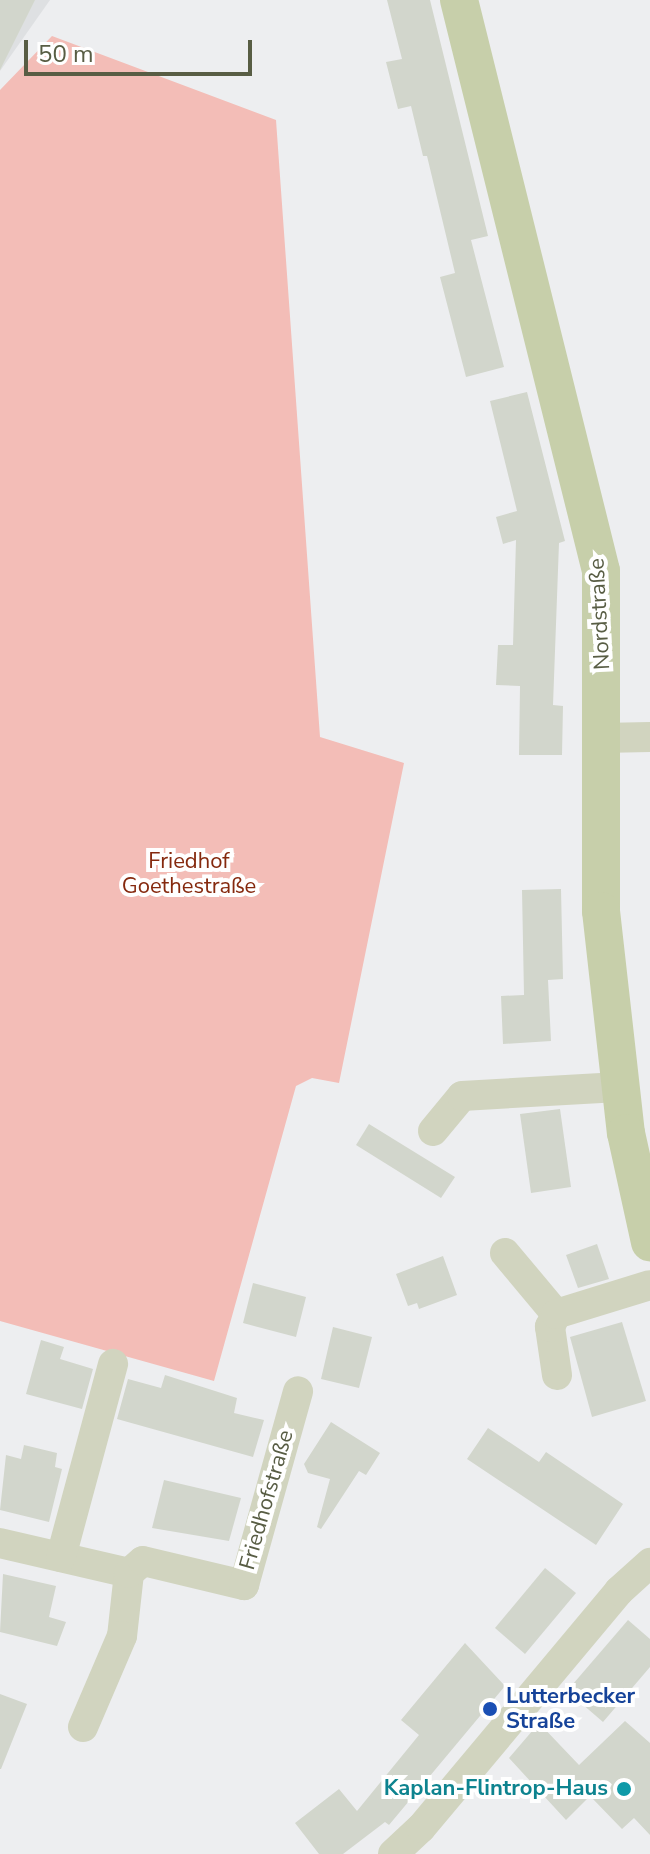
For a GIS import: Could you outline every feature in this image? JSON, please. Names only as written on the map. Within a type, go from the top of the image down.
[{"type":"main road","name":"Nordstraße","points":[[459,0],[592,525],[604,626],[601,911],[619,1087],[650,1242]]},
{"type":"street","points":[[601,738],[650,737]]},
{"type":"street","points":[[433,1131],[462,1096],[619,1087]]},
{"type":"street","points":[[505,1253],[556,1314]]},
{"type":"street","points":[[557,1375],[550,1327],[556,1314],[650,1285]]},
{"type":"street","points":[[61,1557],[113,1364]]},
{"type":"street","name":"Friedhofstraße","points":[[0,1543],[129,1573],[143,1561],[244,1585],[298,1391]]},
{"type":"street","points":[[393,1854],[421,1828],[555,1667],[650,1563]]},
{"type":"street","points":[[83,1727],[122,1636],[129,1573]]},
{"type":"shaded area","points":[[0,0],[50,0],[0,71]]},
{"type":"green space","name":"Friedhof Goethestraße","points":[[52,36],[276,120],[320,737],[404,763],[339,1083],[312,1078],[296,1086],[214,1381],[0,1321],[0,90]]},
{"type":"building","points":[[0,0],[35,0],[0,70]]},
{"type":"building","points":[[387,0],[430,0],[488,236],[471,240],[504,367],[466,377],[440,277],[455,273],[427,156],[423,156],[411,106],[398,109],[386,62],[402,59]]},
{"type":"building","points":[[527,392],[565,541],[559,543],[553,705],[563,706],[562,755],[519,755],[520,686],[496,685],[498,645],[513,645],[516,540],[503,544],[496,517],[517,511],[490,401]]},
{"type":"building","points":[[561,889],[563,979],[548,980],[551,1041],[503,1044],[501,996],[524,995],[522,890]]},
{"type":"building","points":[[560,1109],[571,1187],[531,1193],[520,1114]]},
{"type":"building","points":[[369,1124],[455,1177],[441,1198],[356,1145]]},
{"type":"building","points":[[597,1244],[609,1279],[578,1288],[566,1255]]},
{"type":"building","points":[[443,1256],[457,1295],[419,1309],[417,1303],[408,1306],[396,1274]]},
{"type":"building","points":[[253,1283],[306,1297],[296,1337],[243,1323]]},
{"type":"building","points":[[622,1322],[646,1401],[592,1417],[570,1337]]},
{"type":"building","points":[[333,1327],[372,1337],[359,1388],[321,1379]]},
{"type":"building","points":[[41,1340],[64,1347],[60,1359],[93,1369],[82,1409],[26,1394]]},
{"type":"building","points":[[165,1375],[237,1398],[234,1413],[264,1420],[253,1457],[117,1419],[128,1379],[161,1388]]},
{"type":"building","points":[[331,1422],[380,1453],[366,1475],[359,1471],[321,1529],[317,1527],[330,1479],[308,1473],[304,1464]]},
{"type":"building","points":[[488,1428],[539,1462],[546,1452],[623,1504],[596,1545],[467,1459]]},
{"type":"building","points":[[24,1445],[57,1453],[55,1467],[62,1469],[49,1522],[0,1510],[6,1455],[21,1459]]},
{"type":"building","points":[[164,1480],[241,1498],[229,1541],[152,1528]]},
{"type":"building","points":[[545,1568],[576,1593],[525,1654],[495,1628]]},
{"type":"building","points":[[3,1574],[56,1586],[49,1617],[66,1622],[57,1646],[0,1632]]},
{"type":"building","points":[[628,1620],[650,1639],[650,1667],[603,1722],[567,1691]]},
{"type":"building","points":[[465,1643],[505,1686],[389,1825],[385,1822],[343,1854],[319,1854],[295,1823],[339,1789],[357,1811],[419,1735],[401,1720]]},
{"type":"building","points":[[0,1694],[27,1704],[1,1769],[0,1769]]},
{"type":"building","points":[[625,1721],[650,1743],[650,1835],[634,1818],[622,1829],[590,1796],[566,1820],[509,1758],[539,1723],[579,1765]]},
{"type":"place","name":"Lutterbecker Straße","points":[[490,1709]]},
{"type":"place","name":"Kaplan-Flintrop-Haus","points":[[624,1789]]}]
